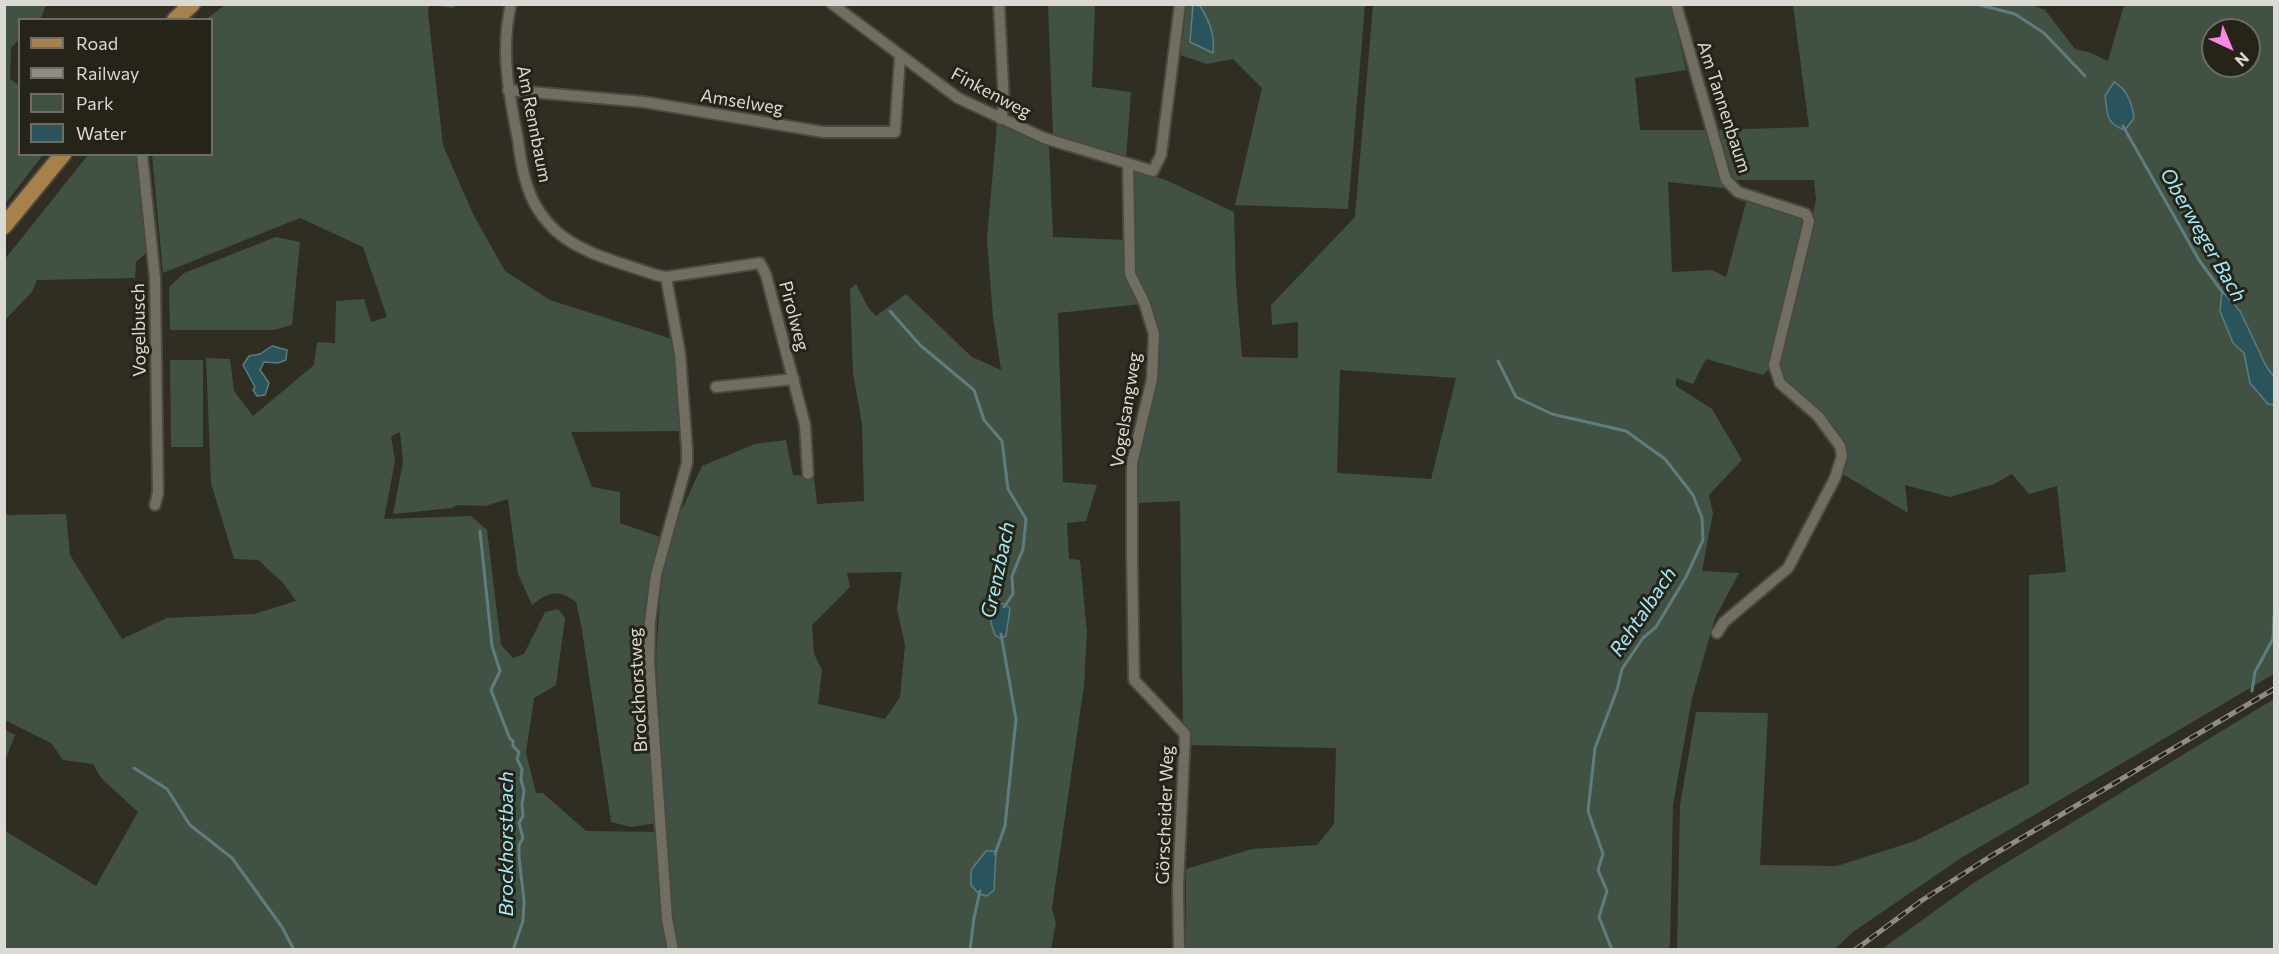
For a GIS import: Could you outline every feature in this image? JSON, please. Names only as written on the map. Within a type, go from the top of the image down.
[{"type":"main road","points":[[177,18],[192,4]]},
{"type":"main road","points":[[4,226],[61,156]]},
{"type":"street","name":"Am Rennbaum","points":[[511,4],[506,25],[505,56],[508,90],[526,184],[538,209],[556,231],[582,249],[666,277],[760,263]]},
{"type":"street","name":"Finkenweg","points":[[832,4],[958,98],[1044,138],[1154,171],[1161,154],[1179,4]]},
{"type":"street","points":[[999,4],[1004,104],[1001,119]]},
{"type":"street","name":"Am Tannenbaum","points":[[1676,4],[1726,180],[1738,192],[1806,214],[1809,221],[1774,365],[1780,383],[1818,416],[1840,446],[1842,456],[1835,478],[1788,568],[1724,622],[1717,633]]},
{"type":"street","name":"Amselweg","points":[[508,90],[644,102],[823,132],[895,132],[900,56]]},
{"type":"street","name":"Vogelbusch","points":[[142,156],[155,278],[158,493],[155,505]]},
{"type":"street","name":"Vogelsangweg","points":[[1128,165],[1130,274],[1144,302],[1154,334],[1152,379],[1132,463],[1132,558]]},
{"type":"street","name":"Pirolweg","points":[[760,263],[766,275],[805,425],[808,474]]},
{"type":"street","name":"Brockhorstweg","points":[[666,277],[680,354],[687,432],[687,463],[656,575],[649,661],[667,919],[673,950]]},
{"type":"street","name":"Pirolweg","points":[[716,387],[794,379]]},
{"type":"street","name":"Görscheider Weg","points":[[1132,558],[1134,680],[1185,734],[1178,887],[1179,950]]},
{"type":"green space","points":[[5,4],[46,5],[40,18],[18,18],[18,40],[11,48],[10,79],[18,84],[18,156],[42,156],[5,204]]},
{"type":"green space","points":[[225,5],[429,5],[443,145],[473,214],[505,271],[550,300],[675,340],[684,431],[571,432],[592,487],[620,492],[620,523],[660,537],[648,587],[643,645],[657,823],[631,827],[611,822],[576,602],[564,595],[554,594],[532,605],[518,574],[508,499],[485,506],[458,505],[452,508],[393,514],[403,462],[400,432],[391,436],[395,461],[384,519],[471,516],[487,530],[501,645],[513,658],[524,654],[545,612],[558,609],[565,618],[556,685],[534,698],[526,753],[536,793],[543,793],[586,831],[666,832],[656,659],[661,584],[676,522],[702,466],[755,444],[786,440],[793,475],[814,477],[817,504],[864,501],[862,424],[853,373],[850,289],[856,284],[869,309],[876,316],[906,294],[972,357],[1001,370],[993,317],[987,239],[997,124],[1049,147],[1053,237],[1126,240],[1130,169],[1166,180],[1234,212],[1236,285],[1242,357],[1298,358],[1298,322],[1272,325],[1271,305],[1355,217],[1373,5],[1671,5],[1686,70],[1635,78],[1640,130],[1705,130],[1724,188],[1668,182],[1672,272],[1712,270],[1726,277],[1747,199],[1801,216],[1804,224],[1771,367],[1763,375],[1706,359],[1693,384],[1676,378],[1676,386],[1712,409],[1742,460],[1709,495],[1713,513],[1702,571],[1739,573],[1715,618],[1692,698],[1673,805],[1670,946],[1667,949],[1186,949],[1186,869],[1252,849],[1317,845],[1334,824],[1336,748],[1189,745],[1183,725],[1180,501],[1135,503],[1135,463],[1157,333],[1142,304],[1058,313],[1063,482],[1097,485],[1086,521],[1067,523],[1069,559],[1080,560],[1087,632],[1084,685],[1052,908],[1056,923],[1051,949],[5,949],[5,831],[96,886],[138,812],[101,778],[93,764],[63,760],[51,743],[5,720],[4,512],[8,515],[66,514],[70,555],[122,639],[167,618],[254,614],[296,601],[283,583],[258,560],[234,559],[211,483],[206,358],[230,359],[234,391],[253,416],[314,365],[317,342],[335,343],[336,301],[364,299],[371,322],[387,317],[363,247],[300,218],[163,273],[152,156],[213,156],[213,18],[207,18]],"holes":[[[1340,370],[1456,378],[1431,479],[1337,473]],[[902,572],[897,609],[905,645],[900,697],[885,719],[818,704],[822,670],[814,654],[812,625],[850,587],[847,573]]]},
{"type":"green space","points":[[429,5],[455,5],[454,8]]},
{"type":"green space","points":[[1048,5],[1095,5],[1092,87],[1131,92],[1126,159],[1053,135]]},
{"type":"green space","points":[[1185,5],[1365,5],[1348,209],[1235,205],[1262,88],[1233,59],[1207,64],[1180,55]]},
{"type":"green space","points":[[1793,5],[2032,5],[2045,10],[2075,49],[2108,61],[2124,5],[2274,5],[2274,674],[1961,858],[1853,932],[1835,949],[1677,950],[1680,805],[1696,712],[1768,713],[1760,865],[1837,866],[1915,841],[2029,784],[2029,575],[2066,572],[2057,486],[2029,494],[2012,474],[1994,484],[1950,497],[1905,485],[1908,513],[1841,473],[1843,450],[1781,382],[1779,357],[1816,200],[1814,180],[1731,180],[1716,130],[1809,127]]},
{"type":"green space","points":[[87,156],[137,156],[146,253],[136,262],[135,278],[37,280],[32,292],[5,320],[5,259]]},
{"type":"green space","points":[[276,237],[300,242],[292,325],[274,330],[170,330],[169,287],[184,273]]},
{"type":"green space","points":[[170,360],[203,360],[203,447],[171,447]]},
{"type":"green space","points":[[2274,699],[2274,949],[1882,949],[1975,882]]},
{"type":"green space","points":[[5,730],[15,735],[5,760]]},
{"type":"water","points":[[1193,5],[1200,6],[1209,23],[1213,53],[1190,42]]},
{"type":"water","points":[[2114,82],[2126,93],[2132,108],[2134,118],[2125,130],[2114,124],[2107,113],[2105,96]]},
{"type":"water","points":[[2222,291],[2240,311],[2266,366],[2274,377],[2274,405],[2268,404],[2250,383],[2244,353],[2233,343],[2220,311]]},
{"type":"water","points":[[272,346],[287,350],[286,360],[278,363],[264,362],[260,370],[269,383],[265,395],[257,396],[253,390],[255,387],[243,365],[249,356],[260,354]]},
{"type":"water","points":[[994,603],[1004,604],[1010,608],[1006,636],[1000,638],[995,635],[991,623]]},
{"type":"water","points":[[986,851],[996,851],[994,890],[987,896],[979,894],[971,885],[971,870]]},
{"type":"waterway","name":"Oberweger Bach","points":[[1976,4],[2015,14],[2044,33],[2085,76]]},
{"type":"waterway","name":"Oberweger Bach","points":[[2123,126],[2199,260],[2223,293]]},
{"type":"waterway","name":"Grenzbach","points":[[890,311],[920,345],[974,390],[984,420],[1002,441],[1008,489],[1026,519],[1023,549],[1012,576],[1013,594],[1004,607]]},
{"type":"waterway","name":"Rehtalbach","points":[[1498,361],[1516,397],[1552,414],[1626,431],[1665,459],[1693,495],[1702,518],[1703,540],[1686,577],[1656,627],[1643,638],[1622,669],[1617,690],[1595,748],[1588,811],[1603,854],[1598,870],[1607,891],[1599,917],[1612,950]]},
{"type":"waterway","name":"Brockhorstbach","points":[[480,531],[492,646],[500,671],[491,690],[510,739],[513,741],[513,746],[519,752],[517,759],[522,769],[521,780],[524,791],[523,816],[519,823],[523,838],[519,845],[524,901],[523,921],[513,950]]},
{"type":"waterway","name":"Oberweger Bach","points":[[2252,691],[2255,672],[2273,639],[2274,616]]},
{"type":"waterway","name":"Grenzbach","points":[[995,854],[1005,826],[1016,719],[1001,634]]},
{"type":"waterway","points":[[134,768],[167,789],[190,825],[232,858],[282,927],[294,950]]},
{"type":"waterway","name":"Grenzbach","points":[[970,950],[980,891]]},
{"type":"railway","points":[[1855,950],[1921,901],[1991,856],[2274,689]]}]
